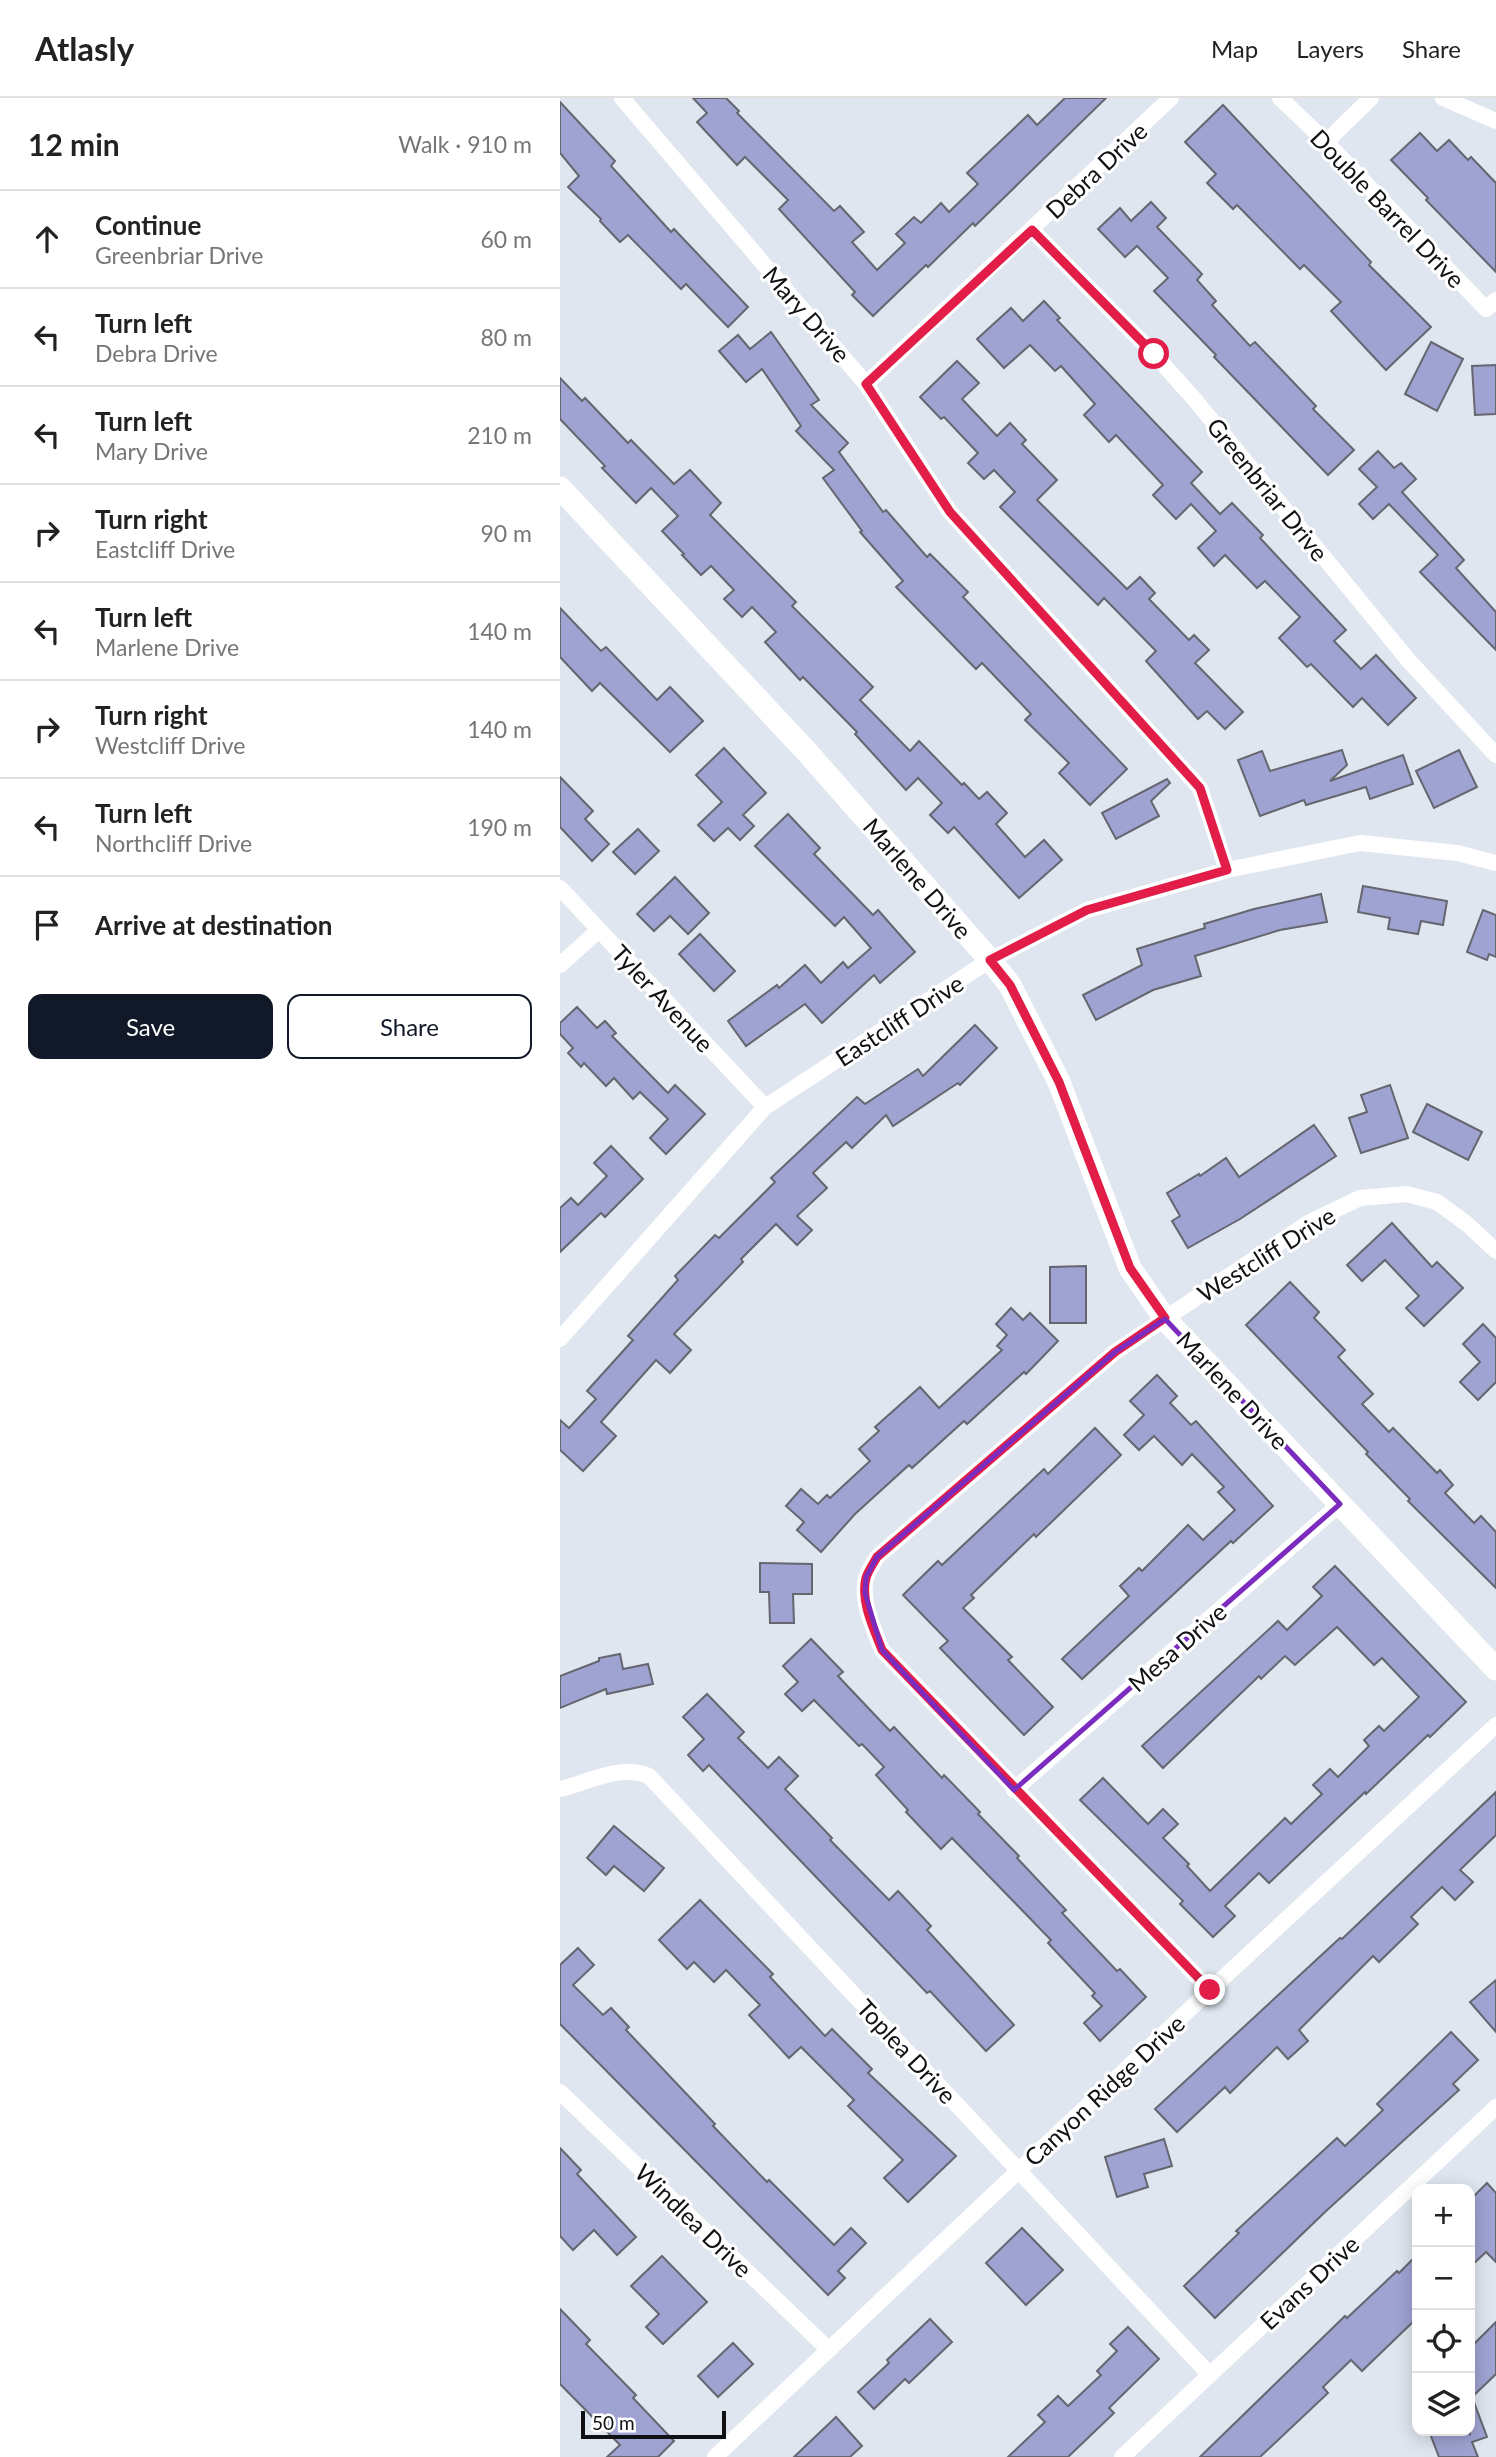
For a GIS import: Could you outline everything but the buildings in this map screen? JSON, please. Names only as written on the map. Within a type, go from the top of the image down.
[{"type":"street","name":"Mary Drive","points":[[622,98],[866,384],[950,512],[1200,788],[1227,870]]},
{"type":"street","name":"Debra Drive","points":[[866,384],[1171,98]]},
{"type":"street","name":"Double Barrel Drive","points":[[1280,98],[1326,142],[1486,309],[1496,300]]},
{"type":"street","points":[[1326,142],[1371,98]]},
{"type":"street","points":[[1443,98],[1496,121]]},
{"type":"street","name":"Greenbriar Drive","points":[[1032,230],[1187,391],[1409,661],[1496,755]]},
{"type":"street","name":"Marlene Drive","points":[[560,488],[807,751],[1010,985],[1059,1082],[1130,1268],[1165,1318],[1496,1669]]},
{"type":"street","name":"Eastcliff Drive","points":[[560,1339],[765,1107],[990,960],[1087,910],[1227,870],[1360,843],[1457,853],[1496,863]]},
{"type":"street","name":"Tyler Avenue","points":[[560,888],[765,1107]]},
{"type":"street","points":[[560,965],[599,930]]},
{"type":"street","name":"Westcliff Drive","points":[[1014,1790],[882,1650],[864,1593],[866,1577],[877,1557],[1115,1352],[1310,1222],[1360,1199],[1407,1194],[1437,1202],[1467,1224],[1496,1251]]},
{"type":"street","name":"Mesa Drive","points":[[1014,1790],[1340,1504]]},
{"type":"street","name":"Canyon Ridge Drive","points":[[715,2457],[1210,1990],[1496,1725]]},
{"type":"street","name":"Toplea Drive","points":[[560,1789],[620,1772],[638,1772],[649,1776],[1210,2375]]},
{"type":"street","points":[[1014,1790],[1210,1990]]},
{"type":"street","name":"Windlea Drive","points":[[560,2092],[828,2349]]},
{"type":"street","name":"Evans Drive","points":[[1122,2457],[1496,2107]]},
{"type":"highlighted area","points":[[1165,1319],[1340,1504],[1014,1790],[882,1650],[865,1593],[866,1577],[877,1557],[1115,1352]]},
{"type":"route","points":[[1154,354],[1032,230],[866,384],[950,512],[1200,788],[1227,870],[1087,910],[990,960],[1010,985],[1059,1082],[1130,1268],[1165,1318],[1115,1352],[877,1557],[866,1577],[864,1593],[882,1650],[1014,1790],[1210,1990]]}]
